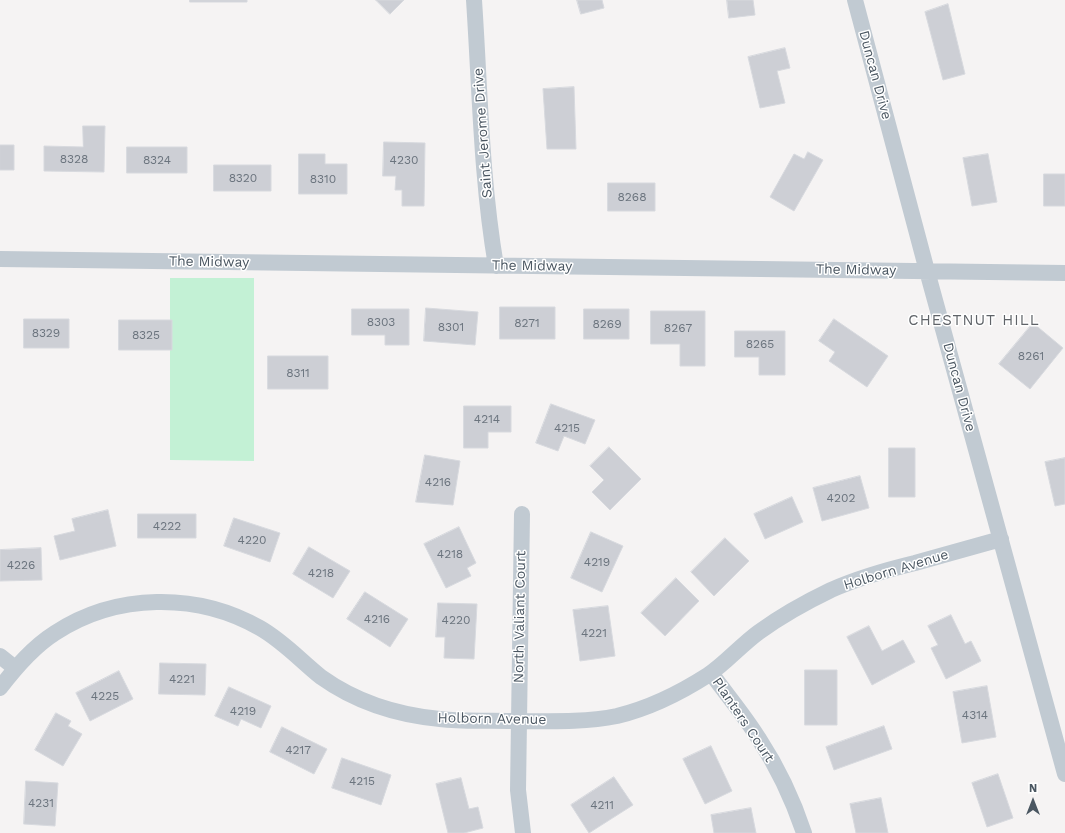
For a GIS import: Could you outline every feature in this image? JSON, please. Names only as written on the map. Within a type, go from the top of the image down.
[{"type":"street","name":"Saint Jerome Drive","points":[[474,0],[487,203],[496,266]]},
{"type":"street","name":"Duncan Drive","points":[[855,0],[1065,774]]},
{"type":"street","name":"The Midway","points":[[0,259],[1065,273]]},
{"type":"street","name":"North Valiant Court","points":[[522,514],[518,790],[523,833]]},
{"type":"street","name":"Holborn Avenue","points":[[0,688],[15,668],[33,650],[55,633],[82,618],[113,607],[144,602],[177,602],[213,608],[234,615],[261,629],[286,646],[323,678],[352,695],[378,707],[408,716],[443,720],[519,721],[587,720],[617,716],[647,707],[678,693],[711,673],[757,633],[794,609],[832,590],[871,575],[1000,539]]},
{"type":"street","points":[[0,656],[15,668]]},
{"type":"street","name":"Planters Court","points":[[711,673],[759,739],[781,777],[804,833]]},
{"type":"green space","points":[[170,278],[254,278],[254,461],[170,460]]},
{"type":"building","points":[[190,0],[247,0],[247,2],[190,2]]},
{"type":"building","points":[[376,0],[404,0],[390,14]]},
{"type":"building","points":[[577,0],[602,0],[604,8],[581,14]]},
{"type":"building","points":[[727,0],[753,0],[755,15],[729,18]]},
{"type":"building","points":[[948,4],[965,74],[943,80],[925,12]]},
{"type":"building","points":[[785,48],[790,68],[777,71],[785,103],[760,108],[748,57]]},
{"type":"building","points":[[574,87],[576,149],[547,149],[543,89]]},
{"type":"building","points":[[83,126],[105,126],[104,172],[44,171],[44,146],[83,147]]},
{"type":"building","points":[[384,142],[425,143],[424,206],[402,206],[402,190],[395,190],[396,176],[383,176]]},
{"type":"building","points":[[0,145],[14,145],[14,170],[0,170]]},
{"type":"building","points":[[127,147],[187,147],[187,173],[127,173]]},
{"type":"building","points":[[808,152],[823,160],[794,211],[770,197],[794,154],[804,159]]},
{"type":"building","points":[[299,154],[325,154],[325,164],[347,164],[347,194],[299,194]]},
{"type":"building","points":[[988,154],[997,202],[972,206],[963,158]]},
{"type":"building","points":[[214,165],[271,165],[271,191],[214,191]]},
{"type":"building","points":[[1044,174],[1065,174],[1065,206],[1044,206]]},
{"type":"building","points":[[608,183],[655,183],[655,211],[608,211]]},
{"type":"building","points":[[500,307],[555,307],[555,339],[500,339]]},
{"type":"building","points":[[426,308],[478,312],[475,345],[424,341]]},
{"type":"building","points":[[352,309],[409,309],[409,345],[385,345],[385,335],[352,335]]},
{"type":"building","points":[[584,309],[629,309],[629,339],[584,339]]},
{"type":"building","points":[[651,311],[705,311],[705,366],[680,366],[680,344],[651,344]]},
{"type":"building","points":[[24,319],[69,319],[69,348],[24,348]]},
{"type":"building","points":[[834,319],[888,356],[867,387],[829,361],[835,352],[819,341]]},
{"type":"building","points":[[119,320],[172,320],[172,350],[119,350]]},
{"type":"building","points":[[1033,323],[1063,348],[1030,389],[999,364]]},
{"type":"building","points":[[735,331],[785,331],[785,375],[759,375],[759,357],[735,357]]},
{"type":"building","points":[[268,356],[328,356],[328,389],[268,389]]},
{"type":"building","points":[[551,404],[595,420],[585,444],[564,436],[558,451],[536,443]]},
{"type":"building","points":[[464,406],[511,406],[511,432],[488,432],[488,448],[464,448]]},
{"type":"building","points":[[609,447],[641,479],[610,510],[592,492],[604,480],[590,466]]},
{"type":"building","points":[[889,448],[915,448],[915,497],[889,497]]},
{"type":"building","points":[[425,455],[460,461],[453,505],[416,502]]},
{"type":"building","points":[[1065,458],[1065,504],[1055,506],[1045,462]]},
{"type":"building","points":[[860,476],[869,508],[822,521],[813,488]]},
{"type":"building","points":[[792,497],[803,522],[765,539],[754,514]]},
{"type":"building","points":[[108,510],[116,546],[60,560],[54,536],[75,531],[72,519]]},
{"type":"building","points":[[138,514],[196,514],[196,538],[138,538]]},
{"type":"building","points":[[234,518],[280,533],[270,562],[224,546]]},
{"type":"building","points":[[459,527],[476,563],[467,568],[471,576],[446,588],[424,544]]},
{"type":"building","points":[[591,532],[623,546],[602,592],[571,578]]},
{"type":"building","points":[[725,538],[749,561],[714,596],[691,572]]},
{"type":"building","points":[[309,547],[350,571],[333,598],[293,574]]},
{"type":"building","points":[[41,548],[42,580],[0,581],[0,550]]},
{"type":"building","points":[[676,578],[699,601],[665,636],[641,613]]},
{"type":"building","points":[[365,592],[408,619],[390,647],[347,619]]},
{"type":"building","points":[[438,603],[477,604],[474,659],[444,658],[445,637],[436,637]]},
{"type":"building","points":[[608,606],[615,656],[580,661],[573,610]]},
{"type":"building","points":[[951,615],[965,644],[971,641],[981,661],[946,679],[931,648],[938,645],[928,626]]},
{"type":"building","points":[[869,626],[882,651],[903,640],[915,662],[872,685],[847,637]]},
{"type":"building","points":[[160,663],[206,664],[205,695],[159,694]]},
{"type":"building","points":[[805,670],[837,670],[837,725],[805,725]]},
{"type":"building","points":[[119,671],[133,699],[90,721],[76,693]]},
{"type":"building","points":[[987,686],[996,737],[962,743],[953,692]]},
{"type":"building","points":[[229,687],[271,706],[261,728],[241,719],[238,726],[215,716]]},
{"type":"building","points":[[56,713],[71,721],[68,726],[82,734],[63,766],[35,750]]},
{"type":"building","points":[[884,726],[892,749],[834,770],[826,747]]},
{"type":"building","points":[[282,727],[327,749],[314,774],[270,752]]},
{"type":"building","points":[[711,746],[732,791],[705,804],[683,759]]},
{"type":"building","points":[[342,758],[391,775],[381,805],[332,788]]},
{"type":"building","points":[[998,774],[1013,818],[987,827],[972,783]]},
{"type":"building","points":[[614,777],[633,805],[589,833],[571,805]]},
{"type":"building","points":[[461,778],[469,809],[478,807],[483,828],[464,833],[448,833],[436,784]]},
{"type":"building","points":[[26,781],[58,783],[55,826],[24,824]]},
{"type":"building","points":[[881,798],[888,833],[856,833],[850,804]]},
{"type":"building","points":[[751,808],[756,833],[714,833],[711,815]]},
{"type":"district","name":"CHESTNUT HILL","points":[[974,321]]}]
